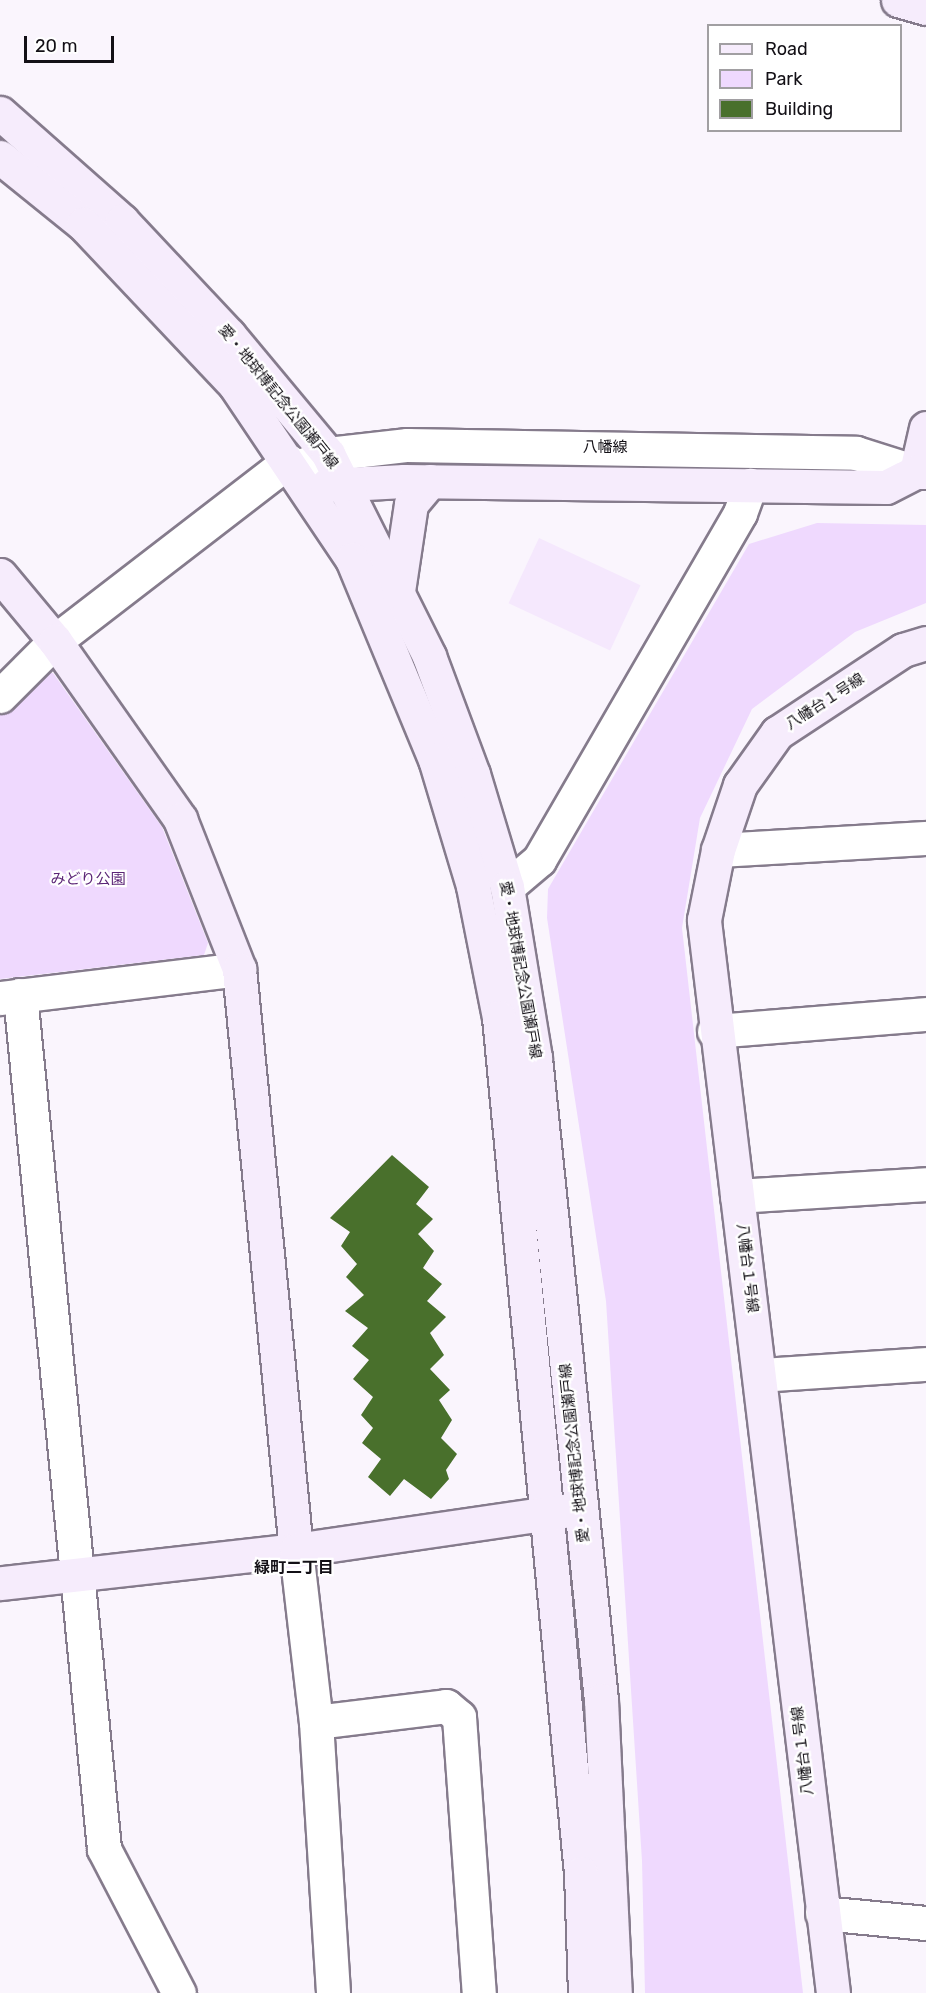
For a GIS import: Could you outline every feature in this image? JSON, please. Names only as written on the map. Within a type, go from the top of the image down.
[{"type":"main road","points":[[898,0],[926,8]]},
{"type":"main road","name":"愛・地球博記念公園瀬戸線","points":[[0,113],[123,221],[229,335],[337,467],[429,656],[473,774],[507,887],[535,1058],[601,1700],[615,1993]]},
{"type":"main road","name":"愛・地球博記念公園瀬戸線","points":[[0,157],[83,224],[235,385],[352,559],[435,759],[473,886],[499,1017],[581,1873],[585,1993]]},
{"type":"main road","points":[[297,474],[337,467],[430,481],[886,487],[921,472],[926,428]]},
{"type":"main road","points":[[398,591],[411,504],[430,481]]},
{"type":"main road","points":[[0,576],[55,641],[180,819],[239,969],[296,1550]]},
{"type":"main road","name":"八幡台１号線","points":[[833,1993],[760,1375],[714,1031],[704,920],[718,850],[740,785],[777,733],[903,650],[926,643]]},
{"type":"main road","points":[[0,1583],[296,1550],[581,1509]]},
{"type":"street","name":"八幡線","points":[[337,467],[407,445],[764,448],[856,453],[921,472]]},
{"type":"street","points":[[0,696],[55,641],[297,474]]},
{"type":"street","points":[[507,887],[539,860],[740,513],[750,485]]},
{"type":"street","points":[[718,850],[926,838]]},
{"type":"street","points":[[179,1993],[104,1849],[78,1574],[10,996],[239,969]]},
{"type":"street","points":[[714,1031],[926,1014]]},
{"type":"street","points":[[737,1196],[926,1184]]},
{"type":"street","points":[[760,1375],[926,1364]]},
{"type":"street","points":[[296,1550],[316,1722],[333,1993]]},
{"type":"street","points":[[316,1722],[446,1706],[459,1717],[479,1993]]},
{"type":"street","points":[[822,1913],[926,1923]]},
{"type":"shaded area","points":[[539,538],[641,585],[610,651],[509,603]]},
{"type":"green space","points":[[817,523],[926,525],[926,603],[855,632],[752,709],[700,818],[682,928],[803,1993],[645,1993],[642,1861],[606,1301],[547,918],[548,889],[749,544]]},
{"type":"green space","name":"みどり公園","points":[[42,673],[53,673],[162,827],[208,943],[204,955],[0,979],[0,714]]},
{"type":"building","points":[[392,1155],[429,1187],[416,1204],[433,1219],[418,1234],[434,1251],[423,1268],[442,1284],[427,1301],[446,1317],[430,1333],[444,1355],[430,1369],[450,1390],[439,1400],[452,1420],[441,1438],[457,1454],[446,1470],[449,1479],[431,1499],[404,1479],[390,1496],[368,1477],[381,1459],[362,1443],[373,1428],[361,1415],[373,1397],[353,1379],[369,1360],[352,1346],[368,1328],[345,1311],[364,1295],[346,1277],[357,1264],[341,1246],[350,1232],[330,1218]]},
{"type":"district","name":"緑町二丁目","points":[[294,1568]]}]
